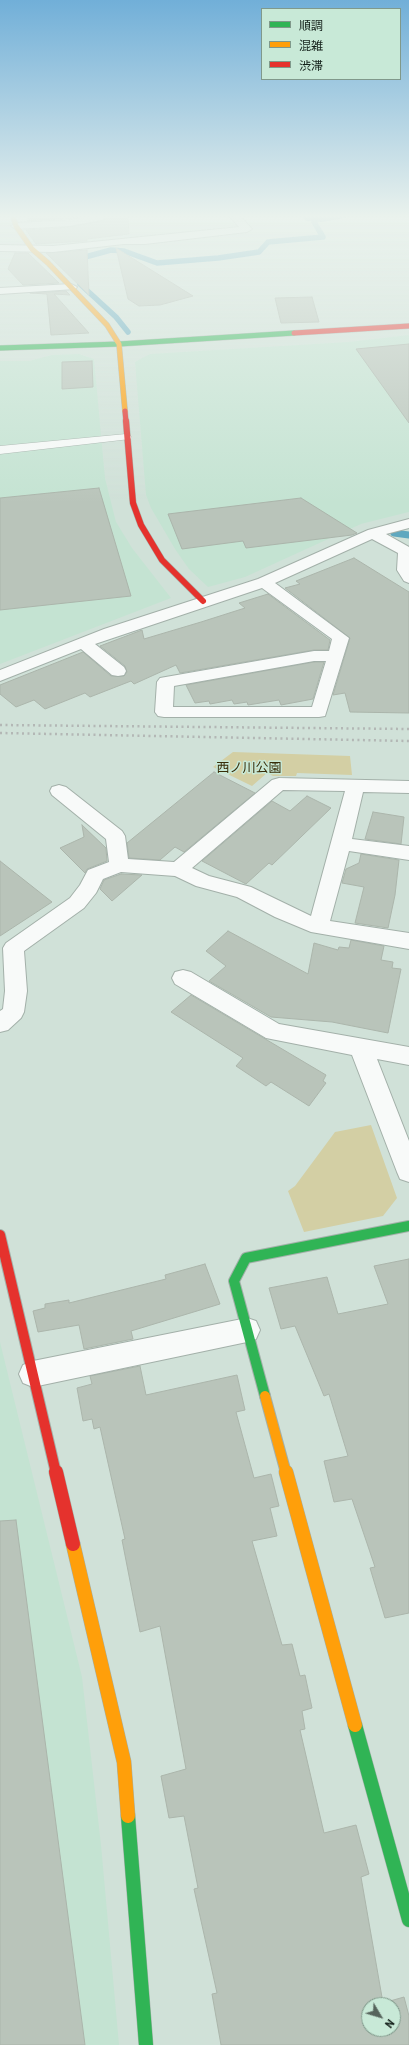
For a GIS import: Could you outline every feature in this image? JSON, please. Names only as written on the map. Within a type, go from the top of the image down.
[{"type":"main road","points":[[95,312],[107,325],[118,344],[133,503],[141,525],[162,560],[203,601]]},
{"type":"main road","points":[[0,348],[118,344],[409,326]]},
{"type":"main road","points":[[409,1226],[246,1258],[234,1281],[409,1920]]},
{"type":"main road","points":[[0,1235],[124,1762],[146,2045]]},
{"type":"street","points":[[0,676],[110,632],[264,582],[373,533],[409,523]]},
{"type":"street","points":[[373,533],[407,552],[405,570],[409,578]]},
{"type":"street","points":[[264,582],[342,638],[319,712],[164,712],[166,682],[314,656],[336,656]]},
{"type":"street","points":[[84,643],[118,671]]},
{"type":"street","points":[[178,869],[279,784],[409,788]]},
{"type":"street","points":[[318,927],[342,844],[355,787]]},
{"type":"street","points":[[59,791],[115,836],[119,864]]},
{"type":"street","points":[[342,844],[409,853]]},
{"type":"street","points":[[0,1024],[13,1012],[16,991],[13,948],[77,903],[89,888],[95,875],[119,864],[178,869],[203,881],[244,892],[282,912],[318,927],[409,941]]},
{"type":"street","points":[[183,978],[274,1032],[409,1056]]},
{"type":"street","points":[[361,1048],[409,1172]]},
{"type":"street","points":[[33,1374],[247,1330]]},
{"type":"lane","points":[[0,450],[126,437]]},
{"type":"shaded area","points":[[409,335],[409,512],[361,524],[245,577],[208,587],[189,569],[175,549],[151,508],[146,495],[135,362],[150,354],[348,342]]},
{"type":"shaded area","points":[[79,354],[94,359],[105,478],[116,522],[132,548],[171,598],[0,664],[0,361],[29,361],[52,355]]},
{"type":"shaded area","points":[[0,1342],[82,1677],[101,1845],[119,2045],[0,2045]]},
{"type":"green space","name":"西ノ川公園","points":[[233,752],[350,756],[352,775],[297,773],[296,776],[273,776],[267,773],[252,786],[213,767]]},
{"type":"green space","points":[[371,1125],[397,1198],[383,1216],[304,1232],[288,1191],[295,1186],[335,1132]]},
{"type":"building","points":[[49,312],[71,312],[89,333],[51,335]]},
{"type":"building","points":[[278,312],[316,312],[319,322],[281,323]]},
{"type":"building","points":[[409,344],[409,423],[356,349]]},
{"type":"building","points":[[92,361],[93,387],[62,389],[62,362]]},
{"type":"building","points":[[99,488],[131,596],[0,610],[0,498]]},
{"type":"building","points":[[301,498],[357,533],[352,535],[246,548],[243,541],[182,549],[168,514]]},
{"type":"building","points":[[354,558],[409,592],[409,713],[350,712],[345,693],[333,695],[350,638],[285,588],[300,584],[296,581]]},
{"type":"building","points":[[268,594],[330,640],[328,650],[314,650],[180,673],[176,665],[134,684],[131,681],[90,697],[85,693],[45,709],[34,700],[16,707],[0,694],[0,685],[83,652],[111,676],[124,676],[127,672],[125,666],[100,646],[142,630],[144,639],[201,622],[245,608],[239,603]]},
{"type":"building","points":[[314,662],[324,662],[313,699],[281,705],[279,700],[248,705],[247,702],[234,704],[232,700],[210,704],[209,701],[195,703],[186,685]]},
{"type":"building","points":[[214,772],[255,793],[184,852],[175,847],[160,860],[129,858],[127,843]]},
{"type":"building","points":[[307,796],[331,808],[272,865],[269,863],[246,884],[202,861],[272,801],[290,811]]},
{"type":"building","points":[[373,812],[404,817],[401,844],[365,839]]},
{"type":"building","points":[[82,825],[106,848],[107,861],[87,869],[85,873],[60,848],[84,837]]},
{"type":"building","points":[[361,854],[399,860],[395,895],[388,928],[355,923],[364,887],[342,883],[346,869],[359,863]]},
{"type":"building","points":[[0,861],[52,902],[0,936]]},
{"type":"building","points":[[121,874],[142,875],[112,901],[100,889],[104,880]]},
{"type":"building","points":[[228,931],[308,974],[314,943],[338,950],[339,947],[349,948],[351,940],[384,946],[381,960],[393,962],[392,968],[401,969],[388,1033],[332,1022],[271,1017],[209,981],[226,966],[206,951]]},
{"type":"building","points":[[191,995],[326,1075],[323,1081],[326,1083],[309,1106],[271,1082],[266,1086],[236,1066],[243,1058],[171,1012]]},
{"type":"building","points":[[409,1259],[409,1613],[385,1618],[370,1568],[375,1567],[352,1499],[334,1502],[324,1461],[348,1456],[329,1394],[324,1396],[295,1326],[281,1329],[269,1288],[327,1277],[338,1314],[388,1304],[374,1266]]},
{"type":"building","points":[[205,1264],[220,1304],[131,1331],[133,1339],[84,1349],[79,1325],[38,1332],[33,1311],[45,1308],[45,1304],[69,1300],[69,1303],[166,1279],[165,1275]]},
{"type":"building","points":[[140,1366],[146,1395],[237,1375],[245,1410],[236,1412],[254,1478],[271,1474],[279,1506],[270,1508],[277,1536],[252,1541],[282,1645],[292,1644],[300,1676],[305,1675],[312,1708],[302,1711],[305,1729],[300,1730],[324,1833],[356,1825],[369,1874],[361,1877],[382,1997],[361,1997],[361,2037],[401,2037],[401,1998],[404,1997],[409,2016],[409,2045],[221,2045],[212,1994],[217,1993],[194,1889],[198,1888],[184,1816],[169,1818],[161,1776],[186,1769],[160,1626],[140,1632],[122,1540],[125,1539],[100,1427],[94,1429],[92,1419],[83,1421],[77,1388],[92,1384],[90,1376]]},
{"type":"building","points":[[16,1520],[85,2045],[0,2045],[0,1521]]},
{"type":"waterway","points":[[111,312],[128,332]]},
{"type":"waterway","points":[[394,533],[409,535]]},
{"type":"railway","points":[[0,725],[409,729]]},
{"type":"railway","points":[[0,733],[409,741]]},
{"type":"traffic: fast","points":[[0,348],[119,344],[294,333]]},
{"type":"traffic: fast","points":[[265,1396],[234,1281],[246,1258],[409,1226]]},
{"type":"traffic: fast","points":[[355,1725],[409,1920]]},
{"type":"traffic: fast","points":[[128,1816],[146,2045]]},
{"type":"traffic: slow","points":[[95,312],[107,325],[119,344],[125,411]]},
{"type":"traffic: slow","points":[[265,1396],[355,1725]]},
{"type":"traffic: slow","points":[[73,1544],[124,1762],[128,1816]]},
{"type":"traffic: jam","points":[[294,333],[409,326]]},
{"type":"traffic: jam","points":[[125,411],[133,503],[141,525],[162,560],[203,601]]},
{"type":"traffic: jam","points":[[0,1235],[73,1544]]}]
